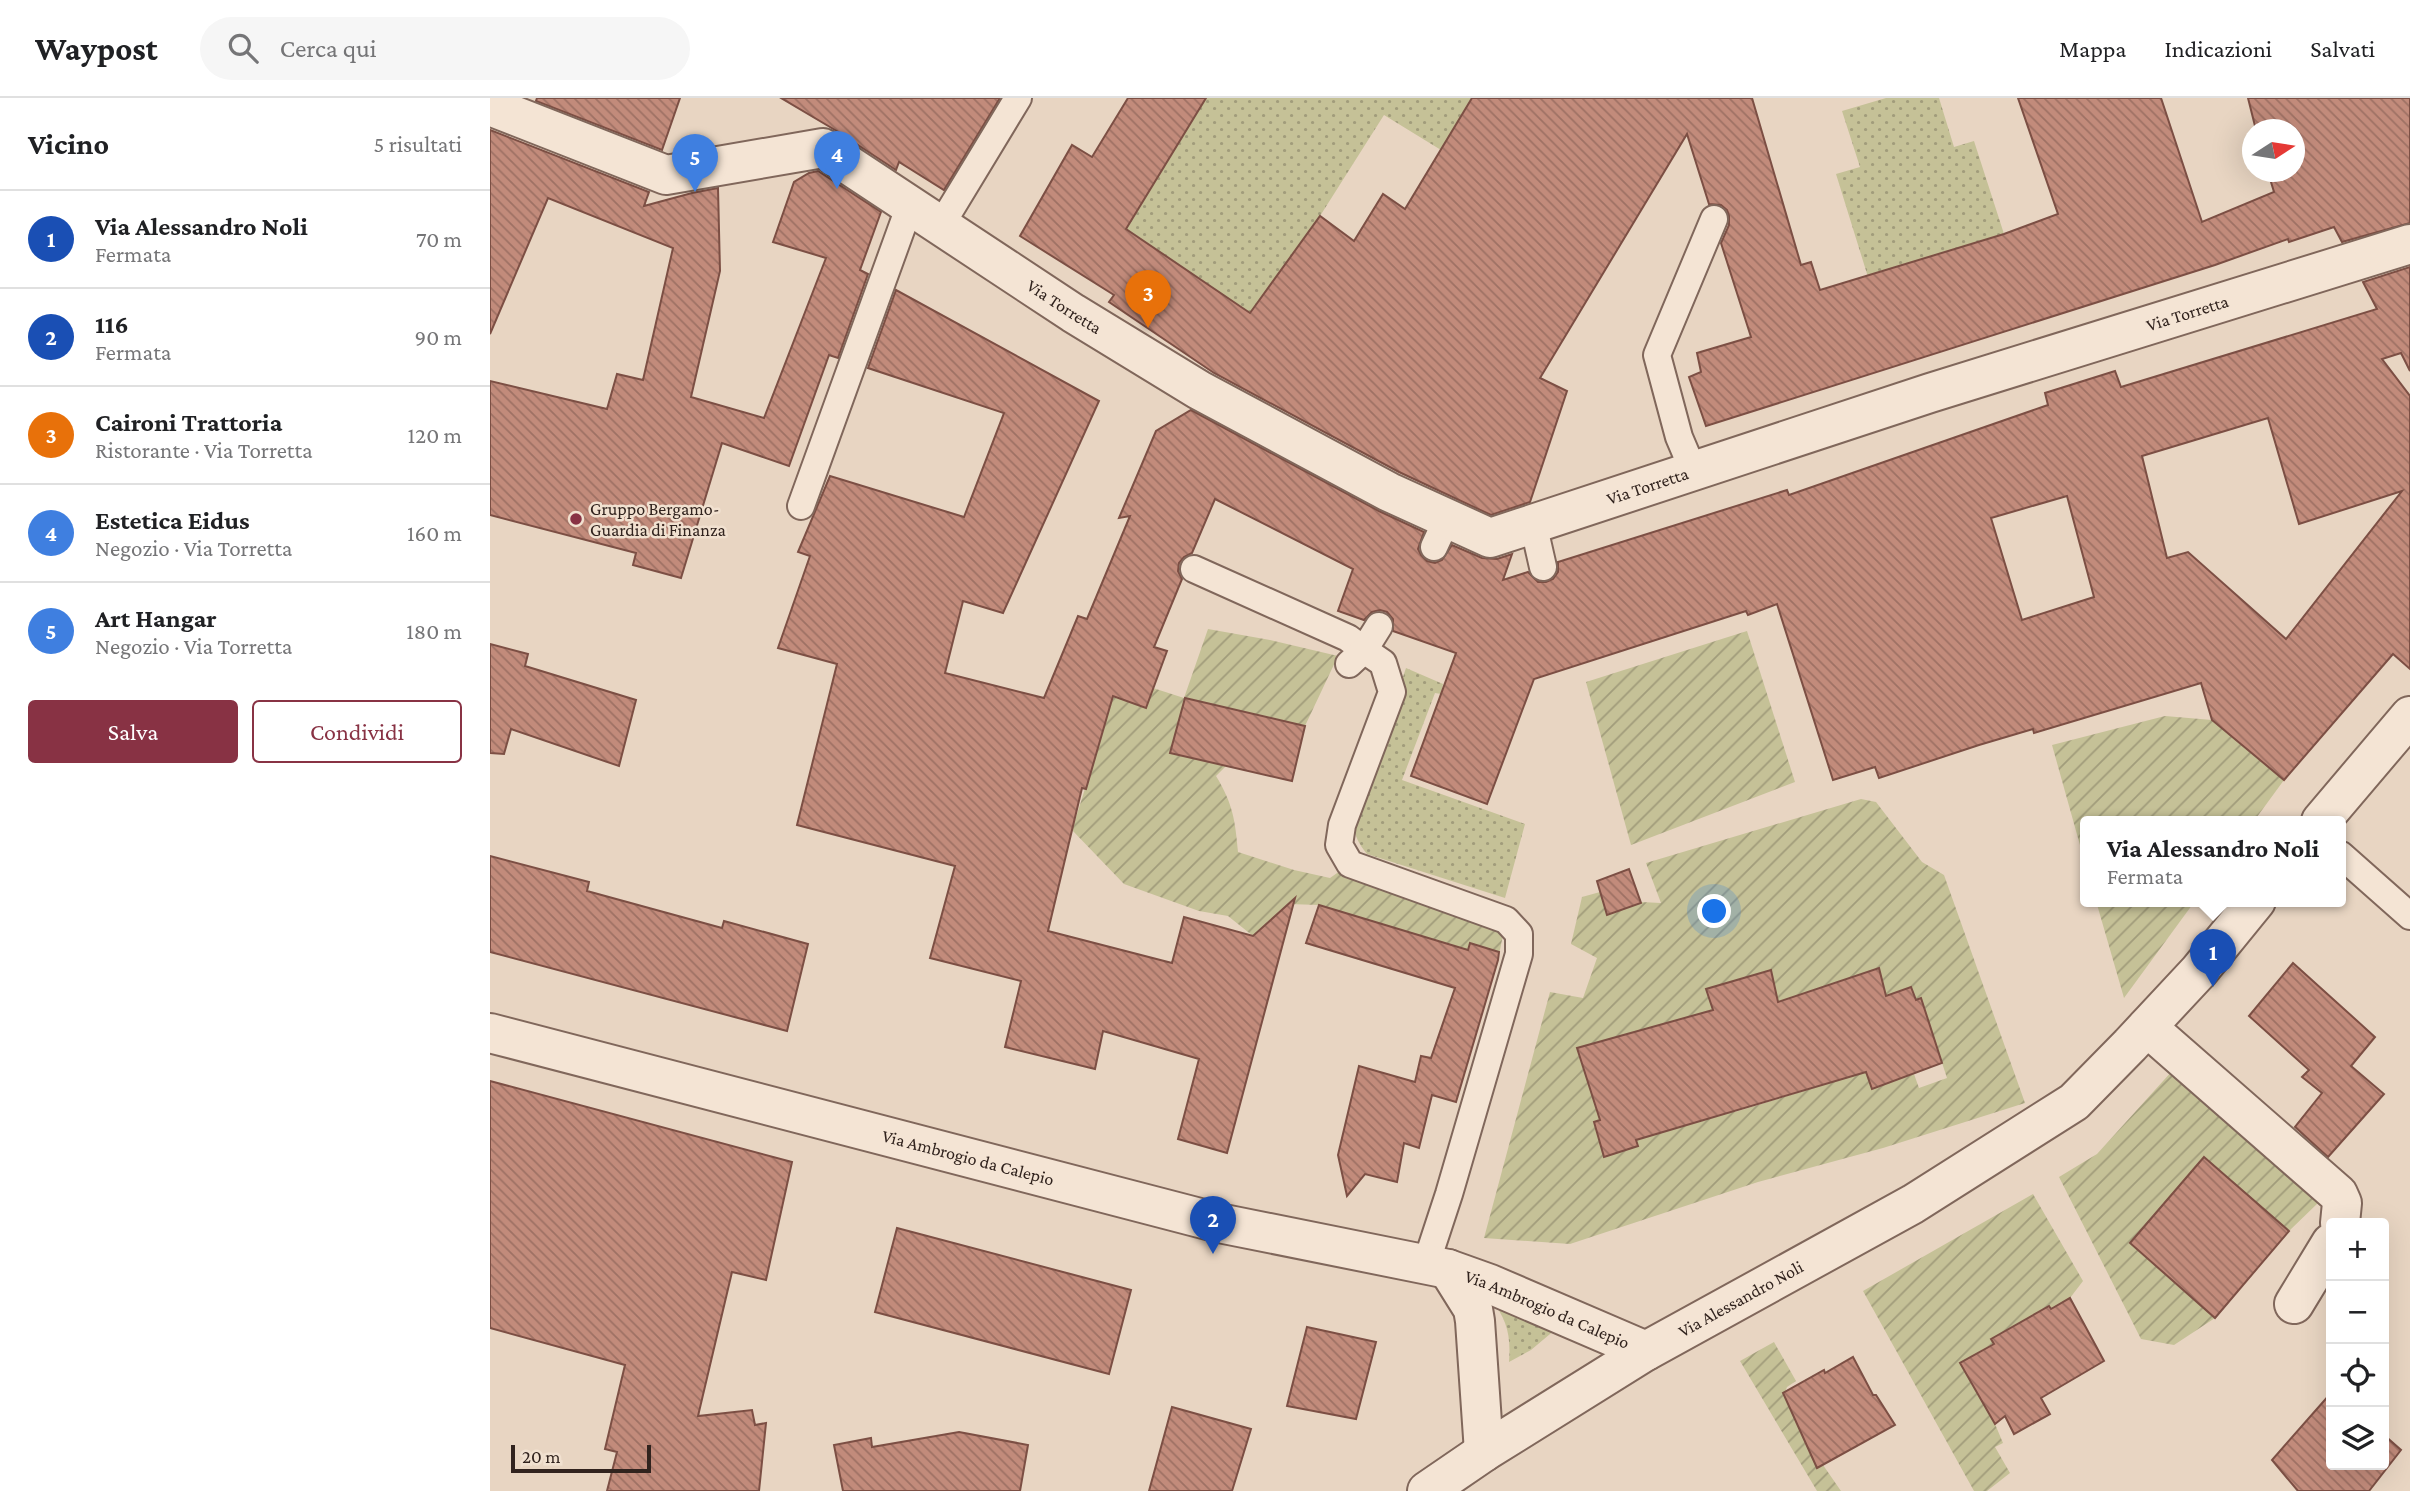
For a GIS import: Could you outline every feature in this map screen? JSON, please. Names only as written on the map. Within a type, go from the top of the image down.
[{"type":"street","name":"Via Torretta","points":[[490,106],[666,175],[823,148],[1073,313],[1199,390],[1388,492],[1441,533],[1490,538],[1693,470],[2410,244]]},
{"type":"street","points":[[2324,816],[2410,716]]},
{"type":"street","name":"Via Alessandro Noli","points":[[1427,1491],[1484,1452],[1646,1351],[1913,1204],[2074,1102],[2212,957],[2251,907]]},
{"type":"street","points":[[2147,1027],[2338,1194],[2342,1203],[2340,1218]]},
{"type":"street","name":"Via Ambrogio da Calepio","points":[[490,1032],[1219,1223],[1437,1267],[1490,1284],[1646,1351]]},
{"type":"street","points":[[2294,1304],[2326,1252]]},
{"type":"street","name":"Via Ambrogio da Calepio","points":[[1437,1267],[1473,1310],[1484,1452]]},
{"type":"lane","points":[[801,506],[926,215],[1018,98]]},
{"type":"lane","points":[[1693,470],[1679,437],[1657,355],[1714,219]]},
{"type":"lane","points":[[1533,523],[1543,567]]},
{"type":"lane","points":[[1194,569],[1348,638],[1357,657]]},
{"type":"lane","points":[[1357,657],[1379,626]]},
{"type":"lane","points":[[1357,657],[1383,663],[1392,692],[1342,825],[1339,845],[1350,863],[1506,920],[1519,933],[1519,954],[1449,1194],[1437,1267]]},
{"type":"lane","points":[[2346,859],[2410,916]]},
{"type":"shaded area","points":[[1206,98],[1472,98],[1441,150],[1384,115],[1320,216],[1250,313],[1126,229]]},
{"type":"shaded area","points":[[1886,98],[1939,98],[1954,147],[1974,141],[2004,234],[1868,277],[1836,174],[1860,167],[1842,111]]},
{"type":"shaded area","points":[[1208,629],[1338,656],[1305,726],[1185,698],[1170,753],[1226,766],[1216,776],[1232,812],[1238,852],[1330,878],[1350,864],[1506,920],[1498,960],[1319,905],[1288,904],[1253,936],[1228,916],[1199,911],[1124,884],[1072,830],[1095,757],[1098,691],[1145,708],[1153,688],[1184,698]]},
{"type":"shaded area","points":[[1747,631],[1795,782],[1631,845],[1586,682]]},
{"type":"shaded area","points":[[1406,668],[1443,684],[1441,694],[1435,693],[1402,780],[1525,824],[1505,898],[1367,854],[1357,839],[1357,812]]},
{"type":"shaded area","points":[[2165,716],[2212,720],[2284,780],[2258,816],[2080,816],[2080,845],[2052,745]]},
{"type":"shaded area","points":[[1861,799],[1876,802],[1922,862],[1944,875],[2025,1103],[1883,1148],[1758,1182],[1570,1244],[1484,1238],[1550,992],[1583,998],[1597,958],[1571,944],[1582,897],[1600,892],[1607,915],[1641,902],[1661,903],[1646,863]],"holes":[[[1879,969],[1886,996],[1911,987],[1916,1000],[1921,999],[1947,1078],[1919,1088],[1914,1074],[1872,1088],[1837,983]],[[1771,970],[1780,1010],[1791,1008],[1813,1088],[1735,1112],[1711,1040],[1720,1036],[1707,989]]]},
{"type":"shaded area","points":[[2098,907],[2191,907],[2124,998]]},
{"type":"shaded area","points":[[2173,1070],[2318,1203],[2289,1231],[2204,1158],[2215,1318],[2174,1345],[2141,1339],[2059,1177],[2097,1154]]},
{"type":"shaded area","points":[[2033,1194],[2083,1281],[2070,1298],[2051,1309],[2049,1306],[1992,1339],[1994,1343],[1960,1363],[1995,1424],[2003,1443],[1995,1447],[2010,1473],[1987,1491],[1974,1491],[1863,1291]]},
{"type":"shaded area","points":[[1490,1298],[1556,1329],[1531,1350],[1509,1362],[1507,1328]]},
{"type":"shaded area","points":[[1774,1342],[1796,1381],[1787,1387],[1784,1395],[1788,1405],[1791,1404],[1823,1465],[1841,1491],[1817,1491],[1740,1361]]},
{"type":"building","points":[[537,98],[680,98],[662,150],[536,101]]},
{"type":"building","points":[[781,98],[1000,98],[944,190],[899,162],[896,170]]},
{"type":"building","points":[[1128,98],[1206,98],[1126,229],[1250,313],[1320,216],[1354,241],[1383,194],[1405,209],[1472,98],[1752,98],[1801,265],[1811,262],[1820,290],[2004,234],[2058,214],[2018,98],[2161,98],[2202,222],[2274,192],[2271,182],[2305,182],[2305,119],[2253,119],[2248,98],[2410,98],[2410,223],[2342,242],[2334,227],[2289,242],[2288,239],[2215,265],[1706,426],[1689,377],[1701,372],[1697,353],[1751,337],[1721,243],[1729,225],[1729,216],[1721,205],[1709,204],[1687,134],[1540,378],[1567,391],[1530,502],[1491,515],[1399,472],[1214,373],[1109,302],[1114,295],[1020,236],[1072,145],[1092,157]]},
{"type":"building","points":[[490,130],[649,192],[644,206],[718,188],[720,271],[691,397],[764,418],[826,258],[773,242],[794,182],[818,171],[881,212],[860,270],[868,274],[838,358],[829,355],[789,466],[722,443],[681,578],[633,565],[636,553],[490,515],[490,381],[607,409],[617,374],[643,380],[673,248],[548,198],[490,334]]},
{"type":"building","points":[[2410,267],[2410,371],[2401,353],[2382,359],[2410,396],[2410,669],[2393,654],[2284,780],[2212,720],[2201,683],[2034,733],[2033,729],[1879,778],[1875,767],[1833,780],[1777,604],[1748,615],[1746,611],[1534,679],[1487,804],[1411,776],[1456,653],[1393,631],[1393,619],[1387,612],[1372,612],[1364,620],[1338,611],[1353,569],[1215,499],[1192,553],[1179,563],[1178,571],[1182,579],[1154,647],[1167,651],[1146,708],[1113,696],[1086,789],[1082,788],[1048,931],[1172,963],[1184,917],[1253,936],[1295,898],[1227,1153],[1178,1139],[1199,1059],[1103,1031],[1095,1069],[1005,1047],[1021,981],[930,958],[955,866],[797,825],[837,664],[778,648],[810,556],[798,552],[830,476],[964,517],[1004,413],[868,368],[896,290],[1099,401],[1003,613],[963,601],[945,673],[1044,698],[1078,616],[1087,619],[1130,516],[1119,518],[1156,431],[1191,410],[1379,511],[1424,532],[1418,549],[1427,561],[1435,563],[1442,560],[1452,545],[1482,558],[1497,559],[1512,554],[1503,580],[1528,572],[1538,582],[1546,582],[1553,579],[1558,572],[1558,562],[1787,490],[1789,495],[2048,405],[2045,393],[2115,371],[2121,387],[2377,309],[2363,282]],"holes":[[[2268,418],[2299,524],[2402,491],[2286,639],[2188,552],[2167,558],[2142,456]],[[2067,496],[2094,597],[2022,620],[1991,518]]]},
{"type":"building","points":[[490,644],[528,654],[525,666],[636,700],[619,766],[511,729],[504,754],[490,753]]},
{"type":"building","points":[[1185,698],[1305,726],[1292,781],[1170,753]]},
{"type":"building","points":[[490,856],[589,882],[587,891],[722,928],[724,921],[808,944],[787,1031],[490,952]]},
{"type":"building","points":[[1629,869],[1641,903],[1607,915],[1597,881]]},
{"type":"building","points":[[1319,905],[1468,950],[1470,943],[1499,952],[1456,1102],[1432,1095],[1419,1148],[1404,1143],[1397,1182],[1365,1174],[1347,1196],[1338,1155],[1359,1066],[1415,1082],[1421,1056],[1431,1058],[1455,988],[1306,943]]},
{"type":"building","points":[[2293,963],[2375,1037],[2351,1066],[2384,1094],[2328,1157],[2295,1127],[2322,1093],[2302,1077],[2309,1070],[2249,1016]]},
{"type":"building","points":[[1879,968],[1886,996],[1911,987],[1916,1000],[1921,998],[1942,1063],[1872,1089],[1866,1072],[1636,1140],[1638,1146],[1604,1157],[1594,1122],[1600,1120],[1577,1048],[1713,1010],[1706,989],[1771,970],[1778,1002]]},
{"type":"building","points":[[490,1081],[792,1162],[766,1280],[732,1272],[698,1416],[752,1410],[755,1425],[766,1423],[759,1491],[607,1491],[617,1452],[605,1449],[625,1365],[490,1328]]},
{"type":"building","points":[[2204,1157],[2289,1231],[2215,1318],[2130,1243]]},
{"type":"building","points":[[897,1228],[1131,1290],[1109,1374],[875,1312]]},
{"type":"building","points":[[2070,1298],[2104,1361],[2041,1398],[2050,1414],[2014,1434],[2005,1416],[1995,1424],[1960,1363],[1994,1344],[1991,1339],[2049,1306],[2051,1309]]},
{"type":"building","points":[[1307,1327],[1376,1342],[1356,1419],[1287,1406]]},
{"type":"building","points":[[1853,1357],[1873,1395],[1876,1395],[1895,1425],[1817,1468],[1783,1393]]},
{"type":"building","points":[[2326,1399],[2326,1470],[2385,1470],[2369,1491],[2298,1491],[2272,1460]]},
{"type":"building","points":[[1172,1407],[1251,1429],[1232,1491],[1149,1491]]},
{"type":"building","points":[[959,1432],[1028,1445],[1020,1491],[843,1491],[834,1445],[871,1438],[872,1447]]},
{"type":"building","points":[[2389,1439],[2401,1450],[2389,1465]]},
{"type":"place","name":"Estetica Eidus","points":[[837,189]]},
{"type":"place","name":"Art Hangar","points":[[695,192]]},
{"type":"place","name":"Caironi Trattoria","points":[[1148,328]]},
{"type":"place","name":"Gruppo Bergamo- Guardia di Finanza","points":[[576,519]]},
{"type":"place","name":"Via Alessandro Noli","points":[[2213,987]]},
{"type":"place","name":"116","points":[[1213,1254]]}]
